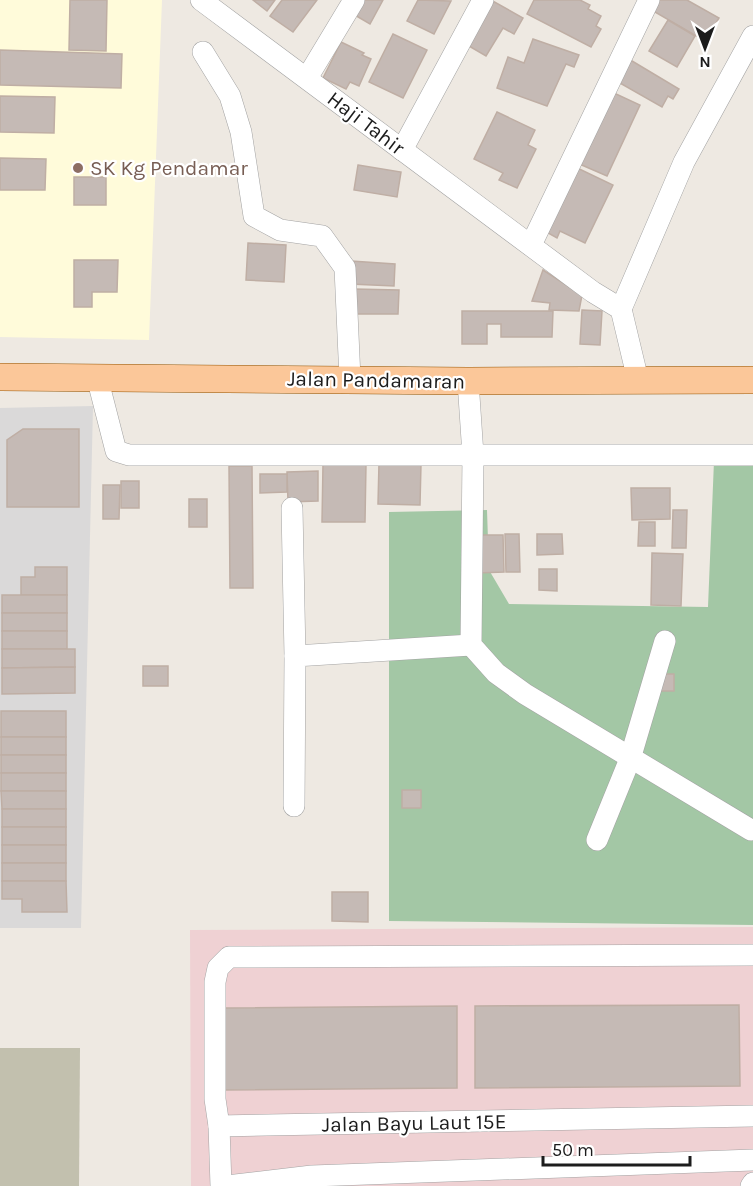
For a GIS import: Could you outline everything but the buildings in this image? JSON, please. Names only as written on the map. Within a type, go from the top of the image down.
[{"type":"main road","name":"Jalan Pandamaran","points":[[0,377],[468,381],[753,380]]},
{"type":"street","name":"Haji Tahir","points":[[201,0],[593,292],[621,309]]},
{"type":"street","points":[[307,78],[354,0]]},
{"type":"street","points":[[402,150],[483,0]]},
{"type":"street","points":[[531,245],[649,0]]},
{"type":"street","points":[[638,380],[621,309],[684,162],[753,36]]},
{"type":"street","points":[[203,52],[230,96],[240,132],[254,216],[280,230],[322,236],[345,268],[350,380]]},
{"type":"street","points":[[97,377],[116,451],[129,455],[753,455]]},
{"type":"street","points":[[468,381],[473,455],[471,645],[496,673],[630,759],[751,830]]},
{"type":"street","points":[[292,508],[295,656],[294,806]]},
{"type":"street","points":[[597,840],[630,759],[665,641]]},
{"type":"street","points":[[295,656],[471,645]]},
{"type":"street","points":[[221,1186],[219,1126],[215,1099],[215,982],[218,968],[229,957],[753,955]]},
{"type":"street","name":"Jalan Bayu Laut 15E","points":[[219,1126],[753,1116]]},
{"type":"street","points":[[227,1186],[753,1161]]},
{"type":"shaded area","name":"SK Kg Pendamar","points":[[0,0],[162,0],[149,340],[0,337]]},
{"type":"shaded area","points":[[93,406],[81,928],[0,928],[0,408]]},
{"type":"shaded area","points":[[753,927],[753,1186],[191,1186],[190,930]]},
{"type":"shaded area","points":[[0,1048],[80,1048],[79,1186],[0,1186]]},
{"type":"green space","points":[[714,461],[753,462],[753,925],[389,921],[389,512],[487,510],[489,570],[509,604],[708,607]]},
{"type":"place","name":"SK Kg Pendamar","points":[[78,168]]}]
